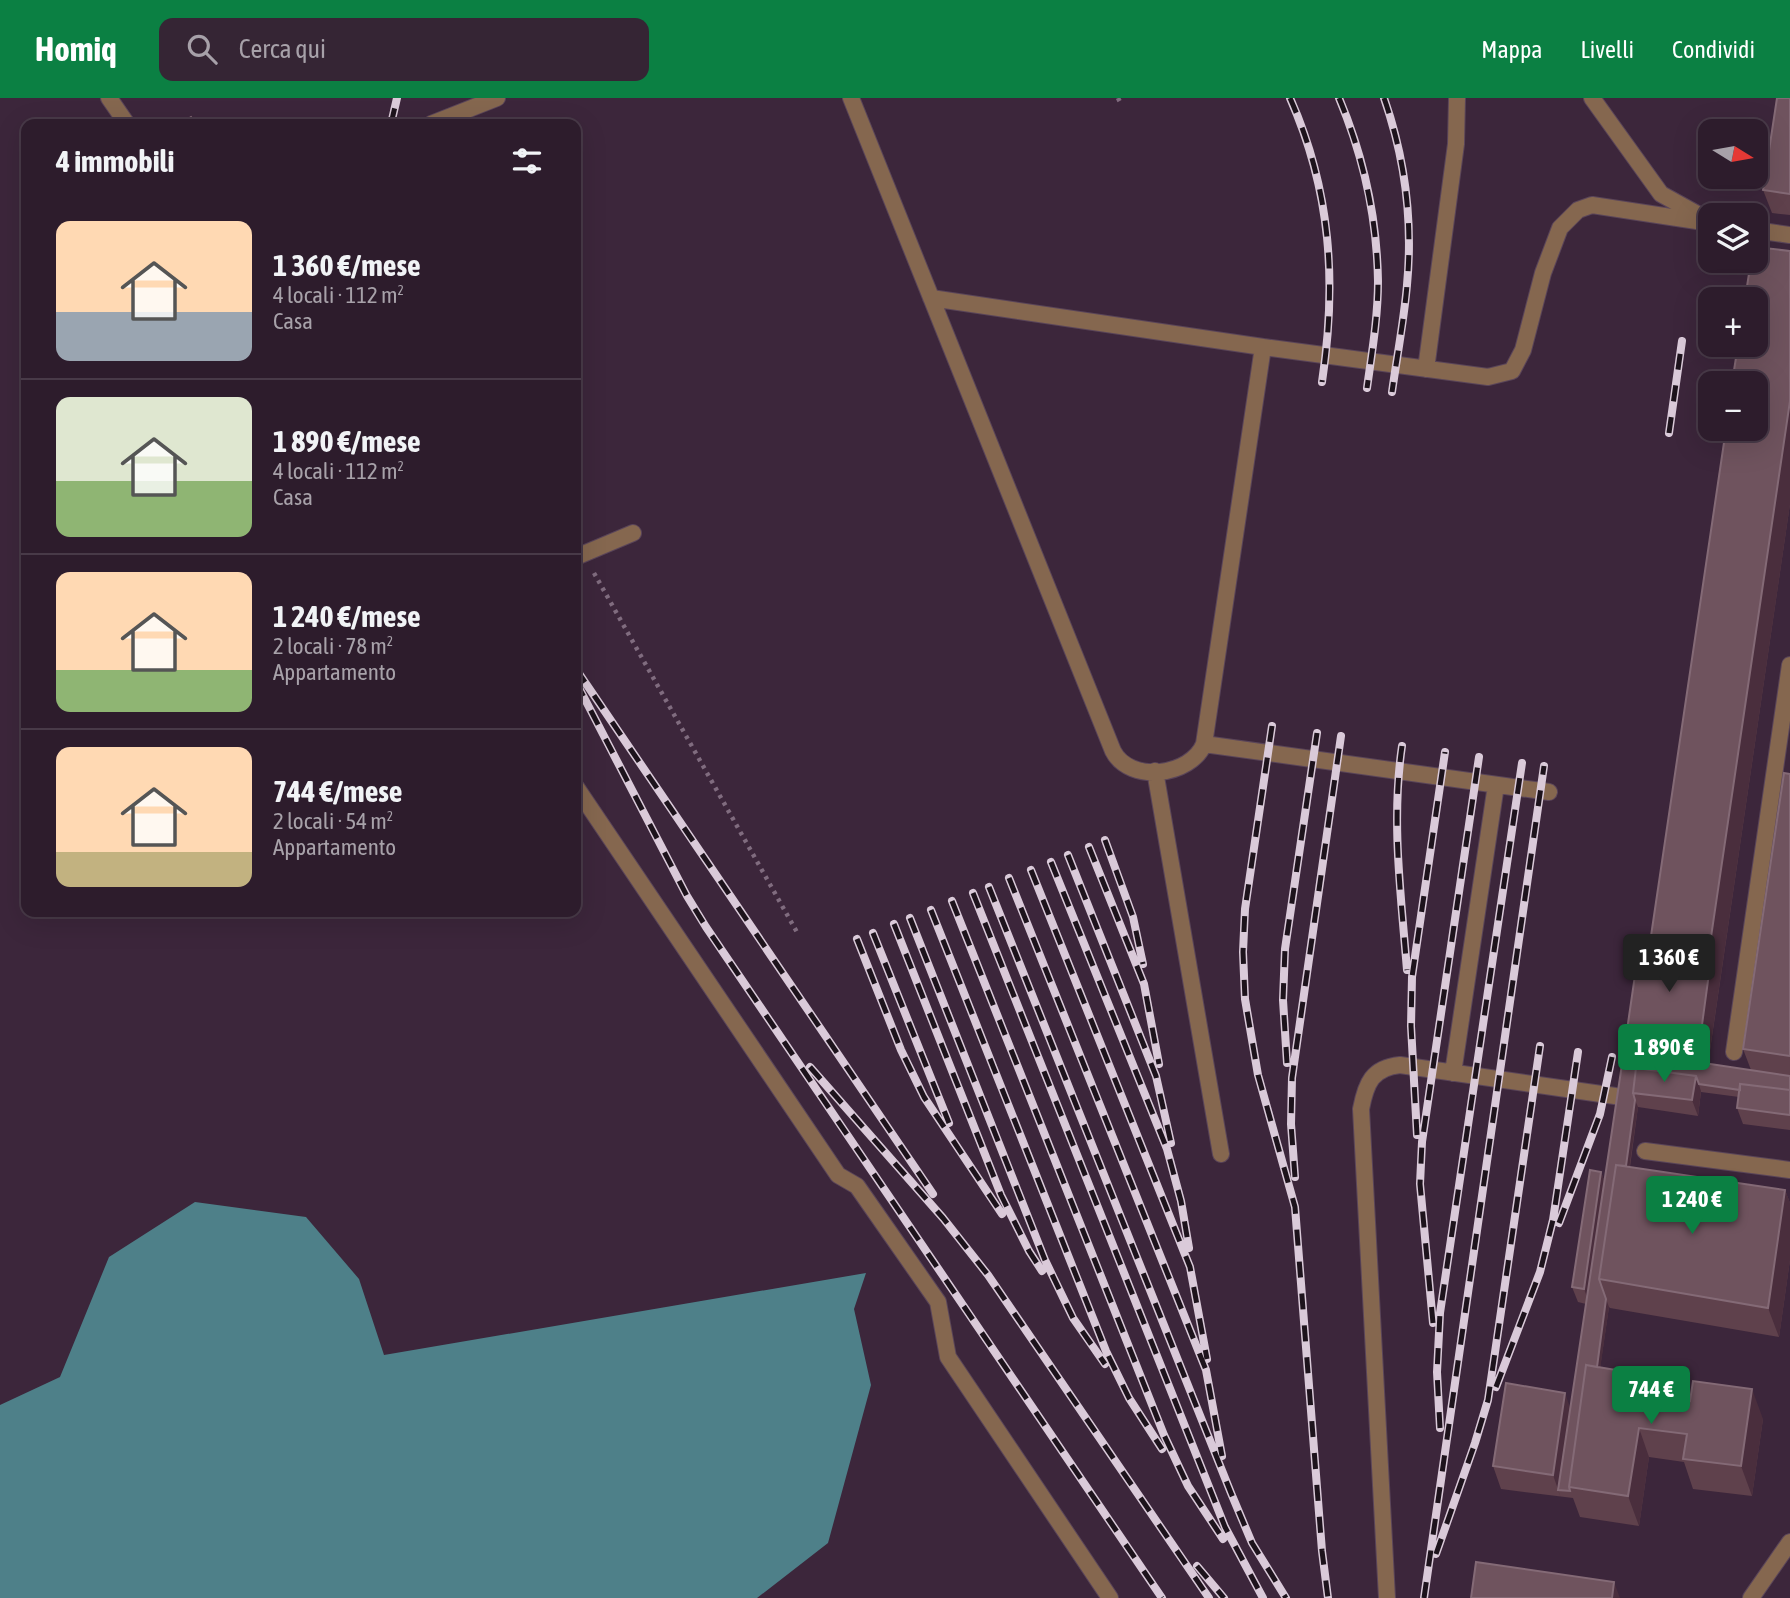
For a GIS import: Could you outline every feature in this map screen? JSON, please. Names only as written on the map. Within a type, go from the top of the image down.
[{"type":"lane","points":[[109,98],[124,119]]},
{"type":"lane","points":[[457,119],[496,98]]},
{"type":"lane","points":[[851,98],[1113,751],[1118,761],[1135,770],[1155,771],[1184,766],[1196,757],[1204,744],[1263,347]]},
{"type":"lane","points":[[1426,369],[1456,144],[1457,98]]},
{"type":"lane","points":[[1592,98],[1661,194],[1698,216]]},
{"type":"lane","points":[[931,298],[1488,377],[1511,370],[1523,350],[1543,273],[1560,228],[1578,210],[1592,205],[1698,220]]},
{"type":"lane","points":[[1768,232],[1790,235]]},
{"type":"lane","points":[[581,555],[633,533]]},
{"type":"lane","points":[[1734,1052],[1782,776],[1790,665]]},
{"type":"lane","points":[[1204,744],[1549,792]]},
{"type":"lane","points":[[1155,771],[1221,1154]]},
{"type":"lane","points":[[1453,1073],[1496,785]]},
{"type":"lane","points":[[581,794],[838,1175],[857,1186],[938,1302],[948,1357],[1110,1598]]},
{"type":"lane","points":[[1387,1598],[1361,1109],[1367,1086],[1381,1069],[1400,1065],[1615,1096]]},
{"type":"lane","points":[[1645,1151],[1790,1170]]},
{"type":"lane","points":[[1751,1598],[1790,1542]]},
{"type":"path","points":[[581,557],[798,934]]},
{"type":"shaded area","points":[[195,1202],[306,1217],[359,1279],[384,1355],[866,1273],[854,1309],[871,1385],[828,1543],[757,1598],[0,1598],[0,1405],[60,1377],[109,1257]]},
{"type":"building","points":[[1777,98],[1790,98],[1790,194],[1763,190],[1768,189],[1768,157]]},
{"type":"building","points":[[1768,248],[1790,251],[1790,401],[1710,944],[1651,936],[1724,441],[1768,441],[1768,371],[1734,371],[1736,357],[1768,357],[1768,287],[1747,287],[1749,273],[1768,273]]},
{"type":"building","points":[[1784,773],[1790,774],[1790,1056],[1743,1049]]},
{"type":"building","points":[[1640,941],[1712,951],[1699,1047],[1626,1037]]},
{"type":"building","points":[[1624,1051],[1790,1076],[1790,1090],[1740,1084],[1740,1090],[1699,1084],[1696,1076],[1636,1068],[1633,1093],[1635,1100],[1626,1166],[1616,1165],[1599,1279],[1606,1299],[1597,1367],[1586,1365],[1570,1491],[1558,1490]]},
{"type":"building","points":[[1636,1068],[1696,1076],[1692,1100],[1633,1093]]},
{"type":"building","points":[[1740,1084],[1790,1090],[1790,1115],[1737,1108]]},
{"type":"building","points":[[1616,1165],[1785,1190],[1768,1308],[1599,1279]]},
{"type":"building","points":[[1590,1170],[1601,1172],[1584,1289],[1572,1287]]},
{"type":"building","points":[[1586,1365],[1646,1375],[1644,1394],[1690,1401],[1693,1381],[1752,1389],[1741,1466],[1683,1459],[1687,1434],[1639,1428],[1628,1496],[1569,1487]]},
{"type":"building","points":[[1506,1383],[1565,1393],[1553,1475],[1493,1466]]},
{"type":"building","points":[[1476,1562],[1614,1582],[1612,1598],[1471,1598]]},
{"type":"railway","points":[[392,119],[397,98]]},
{"type":"railway","points":[[1290,98],[1314,167],[1327,237],[1329,309],[1322,382]]},
{"type":"railway","points":[[1339,98],[1362,165],[1375,234],[1378,294],[1367,388]]},
{"type":"railway","points":[[1384,98],[1402,167],[1409,237],[1406,298],[1392,392]]},
{"type":"railway","points":[[1669,433],[1682,341]]},
{"type":"railway","points":[[581,676],[933,1194]]},
{"type":"railway","points":[[581,692],[687,896],[706,927],[1162,1598]]},
{"type":"railway","points":[[1272,726],[1245,909],[1245,999],[1258,1075],[1295,1207],[1328,1598]]},
{"type":"railway","points":[[1287,1063],[1283,1000],[1285,949],[1317,733]]},
{"type":"railway","points":[[1295,1177],[1291,1124],[1292,1078],[1341,736]]},
{"type":"railway","points":[[1402,746],[1397,830],[1407,970]]},
{"type":"railway","points":[[1417,1135],[1411,1026],[1412,977],[1445,752]]},
{"type":"railway","points":[[1433,1323],[1420,1184],[1422,1142],[1479,757]]},
{"type":"railway","points":[[1440,1428],[1437,1372],[1440,1313],[1522,763]]},
{"type":"railway","points":[[1424,1598],[1544,766]]},
{"type":"railway","points":[[1105,840],[1133,917],[1143,964]]},
{"type":"railway","points":[[1089,847],[1144,984],[1159,1064]]},
{"type":"railway","points":[[1068,855],[1156,1076],[1171,1143]]},
{"type":"railway","points":[[1051,862],[1167,1149],[1181,1201],[1189,1248]]},
{"type":"railway","points":[[1031,870],[1190,1267],[1207,1359]]},
{"type":"railway","points":[[1009,878],[1206,1370],[1222,1456]]},
{"type":"railway","points":[[989,887],[1231,1493],[1252,1543],[1286,1598]]},
{"type":"railway","points":[[973,893],[1225,1527],[1263,1598]]},
{"type":"railway","points":[[952,901],[1164,1435],[1188,1486],[1223,1539]]},
{"type":"railway","points":[[931,910],[1106,1351],[1129,1398],[1162,1449]]},
{"type":"railway","points":[[910,918],[1045,1260],[1073,1318],[1105,1364]]},
{"type":"railway","points":[[894,924],[1001,1195],[1042,1271]]},
{"type":"railway","points":[[873,933],[949,1123]]},
{"type":"railway","points":[[857,939],[901,1050],[924,1097],[1002,1214]]},
{"type":"railway","points":[[1436,1554],[1488,1400],[1540,1046]]},
{"type":"railway","points":[[1496,1387],[1540,1272],[1553,1220],[1578,1052]]},
{"type":"railway","points":[[1559,1223],[1600,1114],[1612,1057]]},
{"type":"railway","points":[[810,1067],[943,1218],[988,1275],[1209,1598]]},
{"type":"railway","points":[[1197,1566],[1224,1598]]}]
